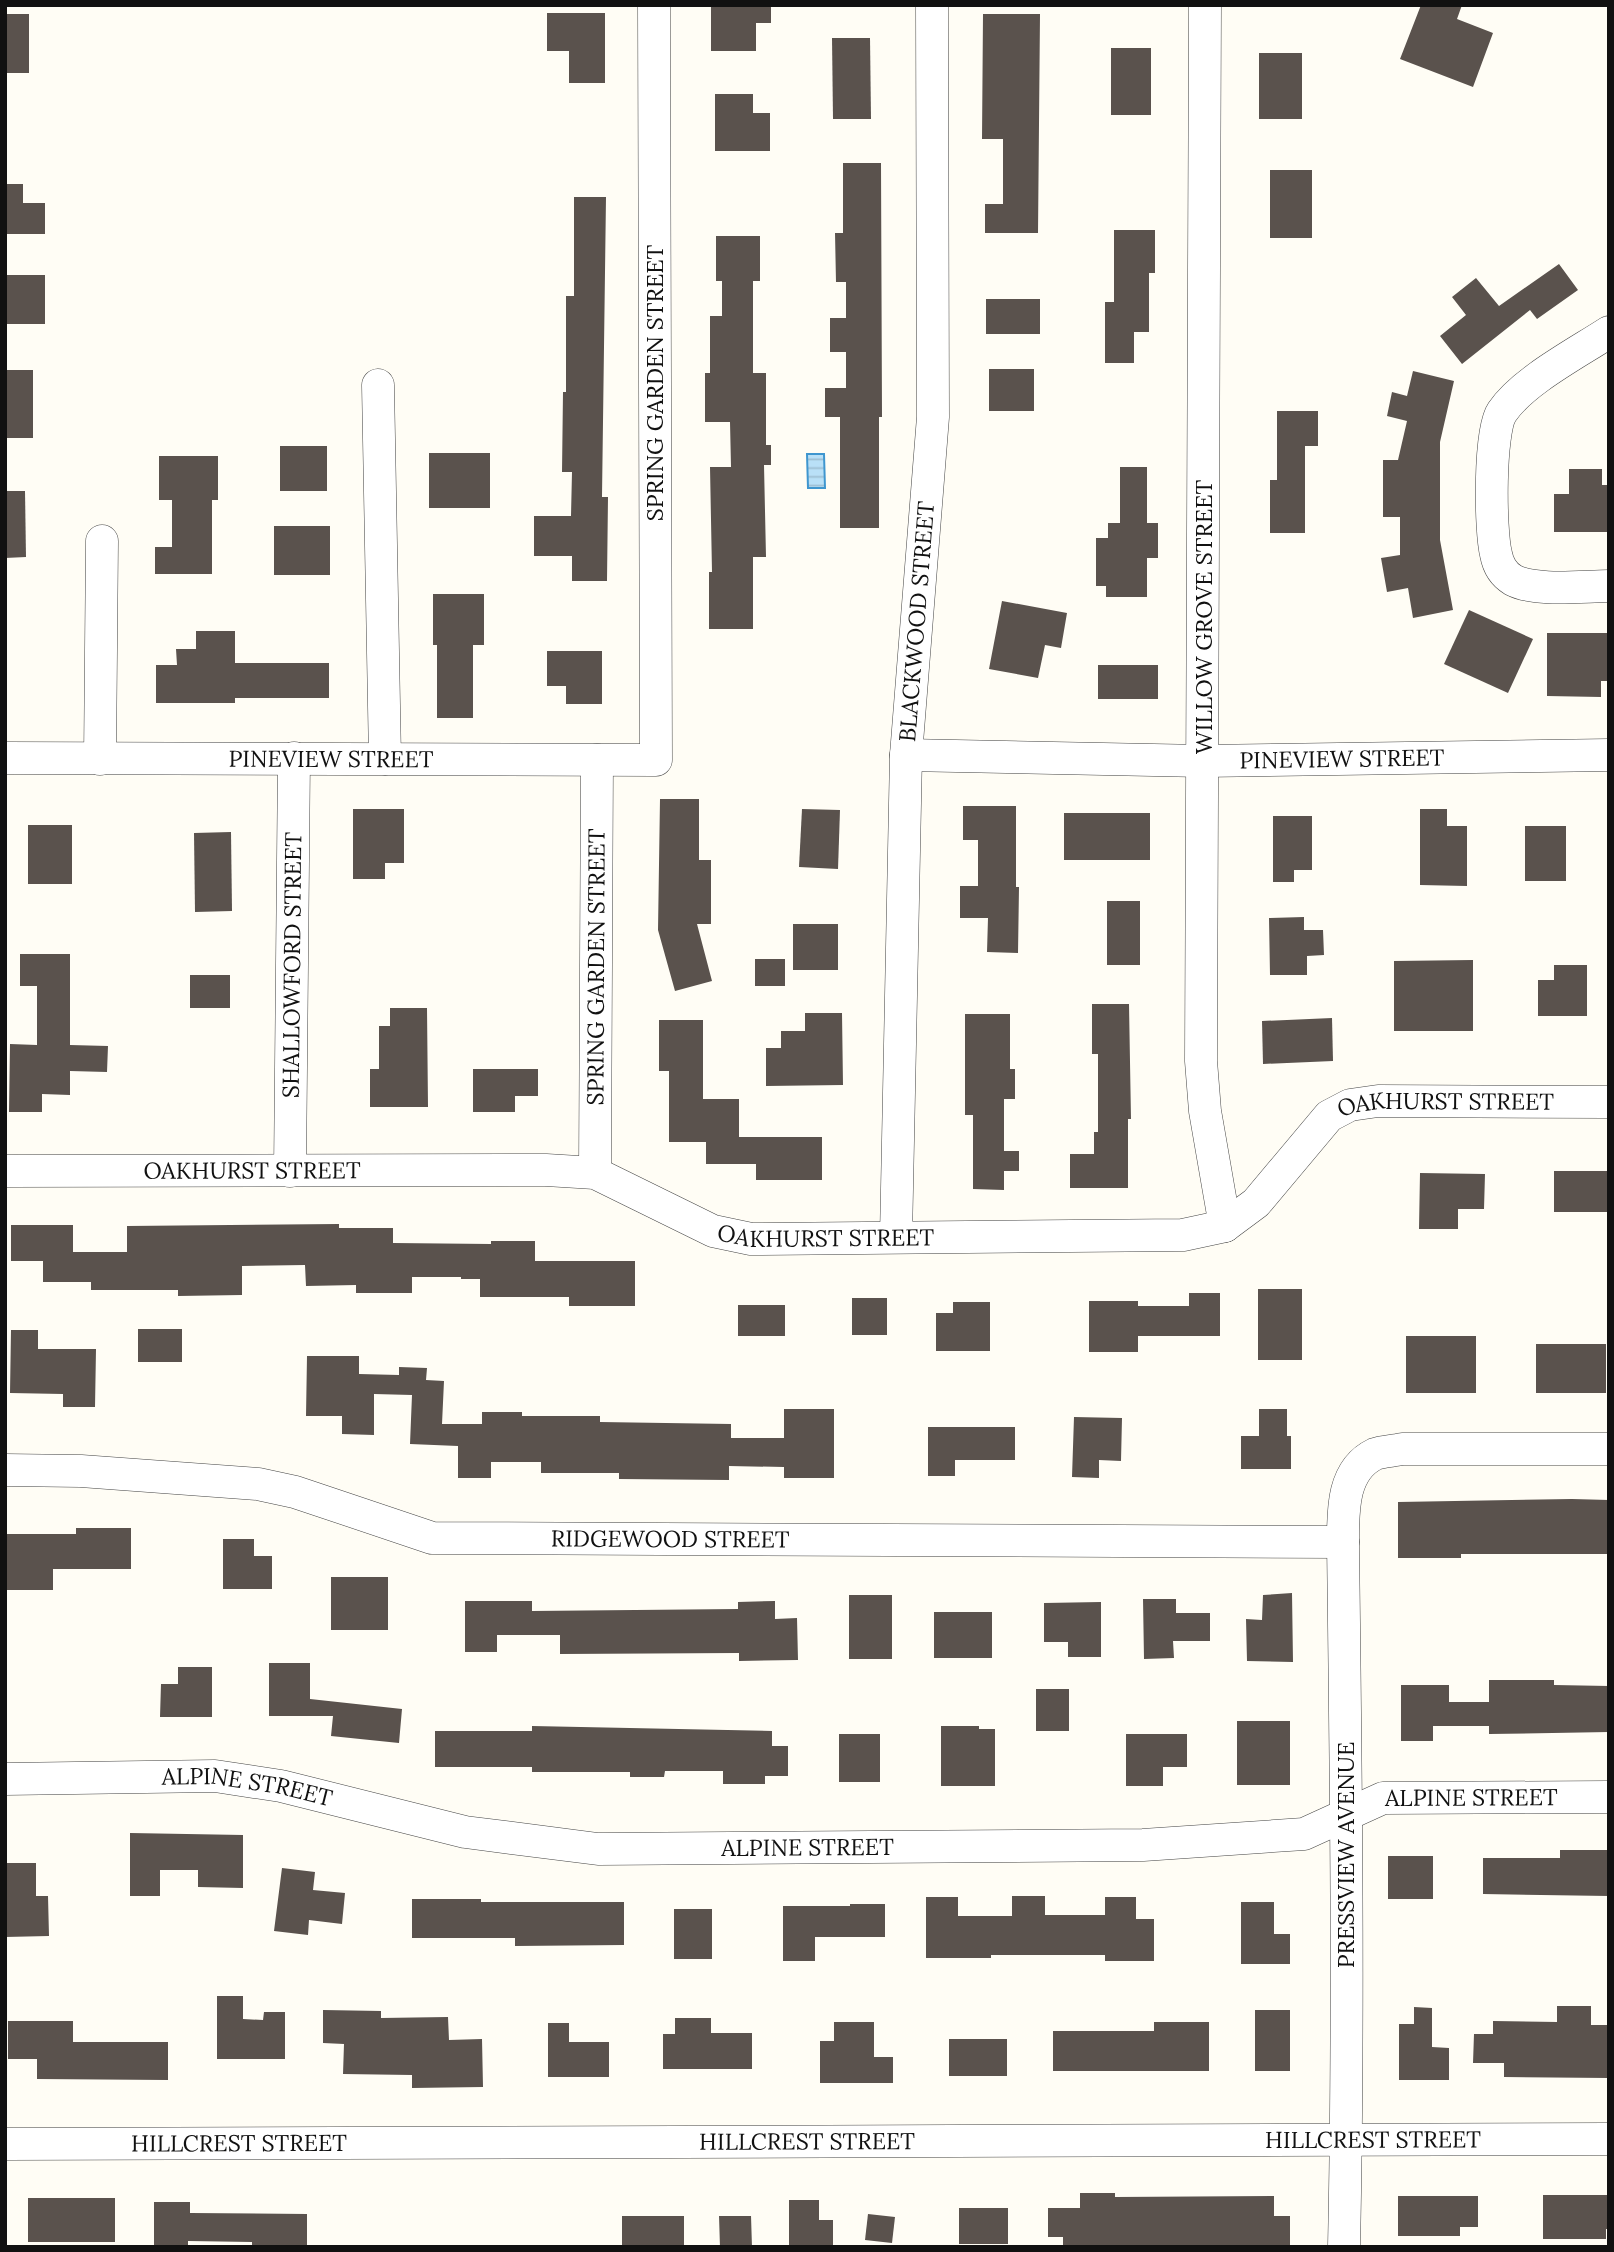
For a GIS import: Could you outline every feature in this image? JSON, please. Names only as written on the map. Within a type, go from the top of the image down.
[{"type":"street","name":"SPRING GARDEN STREET","points":[[654,5],[656,760]]},
{"type":"street","name":"BLACKWOOD STREET","points":[[896,1237],[906,755],[933,417],[932,5]]},
{"type":"street","name":"WILLOW GROVE STREET","points":[[1205,5],[1201,1061],[1205,1111],[1225,1226]]},
{"type":"street","points":[[1609,332],[1523,389],[1502,413],[1496,427],[1493,492],[1496,554],[1502,571],[1514,580],[1534,586],[1609,586]]},
{"type":"street","points":[[378,385],[385,759]]},
{"type":"street","points":[[100,758],[102,541]]},
{"type":"street","name":"PINEVIEW STREET","points":[[906,755],[1203,761],[1609,755]]},
{"type":"street","name":"PINEVIEW STREET","points":[[5,758],[656,760]]},
{"type":"street","name":"SHALLOWFORD STREET","points":[[290,1171],[294,758]]},
{"type":"street","name":"SPRING GARDEN STREET","points":[[595,1174],[597,760]]},
{"type":"street","name":"OAKHURST STREET","points":[[5,1171],[546,1170],[595,1174],[713,1231],[751,1239],[1182,1235],[1225,1226],[1256,1203],[1329,1116],[1350,1105],[1378,1101],[1609,1101]]},
{"type":"street","name":"PRESSVIEW AVENUE","points":[[1344,2247],[1346,1815],[1343,1502],[1359,1466],[1376,1454],[1402,1449],[1609,1449]]},
{"type":"street","name":"RIDGEWOOD STREET","points":[[5,1470],[81,1471],[258,1484],[295,1492],[432,1538],[1342,1542]]},
{"type":"street","name":"ALPINE STREET","points":[[5,1779],[215,1776],[281,1786],[465,1832],[598,1849],[1143,1844],[1304,1834],[1383,1798],[1609,1797]]},
{"type":"street","name":"HILLCREST STREET","points":[[5,2144],[1609,2139]]},
{"type":"water","points":[[807,454],[824,454],[825,488],[808,488]]},
{"type":"building","points":[[711,5],[771,5],[771,23],[756,23],[756,51],[711,51]]},
{"type":"building","points":[[1421,5],[1462,5],[1457,19],[1493,33],[1473,87],[1400,59]]},
{"type":"building","points":[[547,13],[605,13],[605,83],[569,83],[569,51],[547,51]]},
{"type":"building","points":[[5,14],[29,14],[29,73],[5,73]]},
{"type":"building","points":[[983,14],[1040,14],[1038,233],[985,233],[985,204],[1003,204],[1003,139],[982,139]]},
{"type":"building","points":[[832,38],[870,38],[871,119],[833,119]]},
{"type":"building","points":[[1111,48],[1151,48],[1151,115],[1111,115]]},
{"type":"building","points":[[1259,53],[1302,53],[1302,119],[1259,119]]},
{"type":"building","points":[[715,94],[753,94],[753,113],[770,113],[770,151],[715,151]]},
{"type":"building","points":[[843,163],[881,163],[882,417],[879,417],[879,528],[840,528],[840,417],[825,417],[825,388],[846,388],[846,352],[830,352],[830,318],[846,318],[846,282],[836,282],[835,233],[843,233]]},
{"type":"building","points":[[1270,170],[1312,170],[1312,238],[1270,238]]},
{"type":"building","points":[[5,184],[23,184],[23,203],[45,203],[45,234],[5,234]]},
{"type":"building","points":[[574,197],[606,197],[602,497],[608,497],[607,581],[572,581],[572,556],[534,556],[534,516],[571,516],[572,472],[562,472],[563,392],[566,392],[566,296],[574,296]]},
{"type":"building","points":[[1114,230],[1155,230],[1155,273],[1149,273],[1149,332],[1134,332],[1134,363],[1105,363],[1105,302],[1114,302]]},
{"type":"building","points":[[716,236],[760,236],[760,281],[753,281],[753,373],[766,373],[766,445],[771,445],[771,465],[764,465],[766,557],[753,557],[753,629],[709,629],[709,572],[712,572],[710,467],[731,467],[730,422],[705,422],[705,373],[710,373],[710,316],[722,316],[722,281],[716,281]]},
{"type":"building","points":[[1559,264],[1578,290],[1537,319],[1530,310],[1462,364],[1440,336],[1466,315],[1452,297],[1476,278],[1499,306]]},
{"type":"building","points":[[5,275],[45,275],[45,324],[5,324]]},
{"type":"building","points":[[986,299],[1040,299],[1040,334],[986,334]]},
{"type":"building","points":[[989,369],[1034,369],[1034,411],[989,411]]},
{"type":"building","points":[[5,370],[33,370],[33,438],[5,438]]},
{"type":"building","points":[[1413,371],[1454,381],[1440,442],[1440,540],[1453,610],[1413,618],[1408,588],[1387,592],[1381,558],[1400,555],[1400,517],[1383,517],[1383,460],[1398,460],[1407,421],[1387,416],[1392,392],[1407,396]]},
{"type":"building","points":[[1277,411],[1318,411],[1318,446],[1305,446],[1305,533],[1270,533],[1270,480],[1277,480]]},
{"type":"building","points":[[280,446],[327,446],[327,491],[280,491]]},
{"type":"building","points":[[429,453],[490,453],[490,508],[429,508]]},
{"type":"building","points":[[159,456],[218,456],[218,500],[212,500],[212,574],[155,574],[155,547],[172,547],[172,500],[159,500]]},
{"type":"building","points":[[1120,467],[1147,467],[1147,523],[1158,523],[1158,558],[1147,558],[1147,597],[1106,597],[1106,586],[1096,586],[1096,538],[1108,538],[1108,523],[1120,523]]},
{"type":"building","points":[[1569,469],[1602,469],[1602,485],[1609,485],[1609,532],[1554,532],[1554,494],[1569,494]]},
{"type":"building","points":[[5,491],[25,491],[26,557],[5,558]]},
{"type":"building","points":[[274,526],[330,526],[330,575],[274,575]]},
{"type":"building","points":[[433,594],[484,594],[484,645],[473,645],[473,718],[437,718],[437,645],[433,645]]},
{"type":"building","points":[[1002,601],[1067,613],[1061,648],[1045,645],[1038,678],[989,669]]},
{"type":"building","points":[[1469,610],[1533,639],[1508,693],[1444,664]]},
{"type":"building","points":[[196,631],[235,631],[235,663],[329,663],[329,698],[235,698],[235,703],[156,703],[156,665],[177,665],[176,649],[196,649]]},
{"type":"building","points":[[1547,633],[1609,633],[1609,681],[1601,681],[1601,697],[1547,696]]},
{"type":"building","points":[[547,651],[602,651],[602,704],[566,704],[566,686],[547,686]]},
{"type":"building","points":[[1098,665],[1158,665],[1158,699],[1098,699]]},
{"type":"building","points":[[660,799],[699,799],[699,860],[711,860],[711,924],[697,924],[712,981],[675,991],[658,930]]},
{"type":"building","points":[[963,806],[1016,806],[1018,953],[987,952],[988,918],[960,918],[960,886],[978,886],[978,840],[963,840]]},
{"type":"building","points":[[353,809],[404,809],[404,863],[385,863],[385,879],[353,879]]},
{"type":"building","points":[[802,809],[840,810],[838,869],[799,867]]},
{"type":"building","points":[[1420,809],[1447,809],[1447,826],[1467,826],[1467,886],[1420,885]]},
{"type":"building","points":[[1064,813],[1150,813],[1150,860],[1064,860]]},
{"type":"building","points":[[1273,816],[1312,816],[1312,870],[1294,870],[1294,882],[1273,882]]},
{"type":"building","points":[[28,825],[72,825],[72,884],[28,884]]},
{"type":"building","points":[[1525,826],[1566,826],[1566,881],[1525,881]]},
{"type":"building","points":[[231,832],[232,911],[195,912],[194,833]]},
{"type":"building","points":[[1107,901],[1140,901],[1140,965],[1107,965]]},
{"type":"building","points":[[1304,917],[1304,930],[1323,930],[1324,955],[1307,956],[1307,975],[1270,975],[1269,918]]},
{"type":"building","points":[[793,924],[838,924],[838,970],[793,970]]},
{"type":"building","points":[[20,954],[70,954],[70,1045],[108,1046],[107,1072],[70,1071],[70,1095],[42,1094],[42,1112],[9,1112],[10,1044],[37,1045],[37,986],[20,986]]},
{"type":"building","points":[[755,959],[785,959],[785,986],[755,986]]},
{"type":"building","points":[[1473,960],[1473,1031],[1394,1031],[1394,961]]},
{"type":"building","points":[[1554,965],[1587,965],[1587,1016],[1538,1016],[1538,980],[1554,980]]},
{"type":"building","points":[[190,975],[230,975],[230,1008],[190,1008]]},
{"type":"building","points":[[1092,1004],[1129,1004],[1131,1119],[1128,1119],[1128,1188],[1070,1188],[1070,1154],[1094,1154],[1094,1132],[1098,1132],[1098,1054],[1092,1054]]},
{"type":"building","points":[[390,1008],[427,1008],[428,1107],[370,1107],[370,1069],[379,1069],[379,1026],[390,1026]]},
{"type":"building","points":[[805,1013],[842,1013],[843,1085],[766,1086],[766,1048],[781,1048],[781,1031],[805,1031]]},
{"type":"building","points":[[965,1014],[1010,1014],[1010,1069],[1015,1069],[1015,1099],[1004,1099],[1004,1151],[1019,1151],[1019,1171],[1004,1171],[1004,1190],[973,1189],[973,1115],[965,1115]]},
{"type":"building","points":[[1332,1018],[1333,1061],[1263,1064],[1262,1021]]},
{"type":"building","points":[[659,1020],[703,1020],[703,1099],[739,1099],[739,1137],[822,1137],[822,1180],[756,1180],[756,1164],[706,1164],[706,1142],[669,1142],[669,1071],[659,1071]]},
{"type":"building","points":[[473,1069],[538,1069],[538,1096],[515,1096],[515,1112],[473,1112]]},
{"type":"building","points":[[1554,1171],[1607,1171],[1607,1212],[1554,1212]]},
{"type":"building","points":[[1420,1173],[1485,1174],[1484,1209],[1458,1209],[1458,1229],[1419,1229]]},
{"type":"building","points":[[339,1224],[339,1228],[393,1228],[393,1243],[491,1244],[491,1241],[535,1241],[535,1261],[635,1261],[635,1306],[569,1306],[569,1297],[480,1297],[480,1279],[461,1277],[412,1277],[412,1293],[356,1293],[356,1285],[306,1286],[305,1265],[242,1266],[242,1295],[178,1296],[178,1290],[91,1290],[91,1282],[43,1282],[43,1261],[11,1261],[11,1225],[73,1225],[73,1252],[127,1252],[127,1226]]},
{"type":"building","points":[[1258,1289],[1302,1289],[1302,1360],[1258,1360]]},
{"type":"building","points":[[1189,1293],[1220,1293],[1220,1336],[1138,1336],[1138,1352],[1089,1352],[1089,1301],[1138,1301],[1138,1306],[1189,1306]]},
{"type":"building","points":[[852,1298],[887,1298],[887,1335],[852,1335]]},
{"type":"building","points":[[953,1302],[990,1302],[990,1351],[936,1351],[936,1313],[953,1313]]},
{"type":"building","points":[[738,1305],[785,1305],[785,1336],[738,1336]]},
{"type":"building","points":[[138,1329],[182,1329],[182,1362],[138,1362]]},
{"type":"building","points":[[11,1330],[38,1330],[38,1349],[96,1349],[95,1407],[63,1407],[63,1394],[10,1393]]},
{"type":"building","points":[[1406,1336],[1476,1336],[1476,1393],[1406,1393]]},
{"type":"building","points":[[1536,1344],[1606,1344],[1606,1393],[1536,1393]]},
{"type":"building","points":[[307,1356],[359,1356],[359,1374],[399,1375],[399,1367],[427,1368],[426,1380],[444,1381],[442,1424],[482,1424],[482,1412],[522,1412],[522,1416],[600,1416],[600,1422],[731,1424],[731,1438],[784,1438],[784,1409],[834,1409],[834,1478],[784,1478],[784,1467],[729,1466],[729,1480],[619,1479],[619,1473],[541,1473],[541,1462],[491,1462],[491,1478],[458,1478],[458,1446],[410,1444],[412,1395],[374,1394],[374,1435],[342,1434],[342,1416],[306,1416]]},
{"type":"building","points":[[1259,1409],[1287,1409],[1287,1436],[1291,1436],[1291,1469],[1241,1469],[1241,1436],[1259,1436]]},
{"type":"building","points":[[1074,1417],[1122,1418],[1121,1461],[1099,1460],[1099,1478],[1072,1477]]},
{"type":"building","points":[[928,1427],[1015,1427],[1015,1460],[955,1460],[955,1476],[928,1476]]},
{"type":"building","points":[[1609,1500],[1609,1554],[1461,1554],[1461,1558],[1398,1558],[1398,1502]]},
{"type":"building","points":[[76,1528],[131,1528],[131,1569],[53,1569],[53,1590],[7,1590],[7,1534],[76,1534]]},
{"type":"building","points":[[223,1539],[254,1539],[254,1556],[272,1556],[272,1589],[223,1589]]},
{"type":"building","points":[[331,1577],[388,1577],[388,1630],[331,1630]]},
{"type":"building","points":[[1292,1593],[1293,1662],[1247,1661],[1246,1619],[1262,1620],[1263,1595]]},
{"type":"building","points":[[849,1595],[892,1595],[892,1659],[849,1659]]},
{"type":"building","points":[[1143,1599],[1176,1599],[1176,1613],[1210,1613],[1210,1641],[1173,1641],[1174,1658],[1144,1659]]},
{"type":"building","points":[[465,1601],[532,1601],[532,1611],[738,1609],[738,1602],[775,1601],[775,1619],[797,1618],[798,1660],[739,1661],[739,1653],[560,1654],[560,1635],[497,1635],[497,1652],[465,1652]]},
{"type":"building","points":[[1101,1602],[1101,1657],[1068,1657],[1068,1642],[1044,1642],[1044,1603]]},
{"type":"building","points":[[934,1612],[992,1612],[992,1658],[934,1658]]},
{"type":"building","points":[[269,1663],[310,1663],[310,1699],[402,1709],[399,1743],[331,1736],[333,1716],[269,1716]]},
{"type":"building","points":[[178,1667],[212,1667],[212,1717],[160,1717],[161,1684],[178,1684]]},
{"type":"building","points":[[1489,1680],[1554,1680],[1554,1685],[1609,1686],[1609,1732],[1489,1734],[1489,1726],[1433,1726],[1433,1741],[1401,1741],[1401,1685],[1449,1685],[1449,1702],[1489,1702]]},
{"type":"building","points":[[1036,1689],[1069,1689],[1069,1731],[1036,1731]]},
{"type":"building","points":[[1237,1721],[1290,1721],[1290,1785],[1237,1785]]},
{"type":"building","points":[[532,1726],[772,1731],[772,1746],[788,1746],[788,1776],[765,1776],[765,1784],[723,1784],[723,1771],[665,1771],[664,1777],[630,1777],[630,1772],[532,1772],[532,1767],[435,1767],[435,1731],[532,1731]]},
{"type":"building","points":[[941,1726],[979,1726],[979,1729],[995,1729],[995,1786],[941,1786]]},
{"type":"building","points":[[839,1734],[880,1734],[880,1782],[839,1782]]},
{"type":"building","points":[[1126,1734],[1187,1734],[1187,1767],[1163,1767],[1163,1786],[1126,1786]]},
{"type":"building","points":[[130,1833],[243,1835],[243,1888],[198,1887],[198,1870],[160,1870],[160,1896],[130,1896]]},
{"type":"building","points":[[1560,1850],[1609,1850],[1609,1896],[1483,1894],[1483,1858],[1560,1858]]},
{"type":"building","points":[[1388,1856],[1433,1856],[1433,1899],[1388,1899]]},
{"type":"building","points":[[5,1863],[36,1863],[36,1896],[48,1896],[49,1936],[5,1937]]},
{"type":"building","points":[[282,1868],[315,1872],[313,1890],[345,1893],[342,1924],[309,1920],[308,1935],[274,1931]]},
{"type":"building","points":[[1012,1896],[1045,1896],[1045,1915],[1105,1915],[1105,1897],[1136,1897],[1136,1919],[1154,1919],[1154,1961],[1105,1961],[1105,1955],[926,1958],[926,1897],[958,1897],[958,1916],[1012,1916]]},
{"type":"building","points":[[412,1899],[624,1902],[624,1945],[515,1946],[515,1938],[412,1938]]},
{"type":"building","points":[[1241,1902],[1274,1902],[1274,1934],[1290,1934],[1290,1964],[1241,1964]]},
{"type":"building","points":[[885,1904],[885,1937],[815,1937],[815,1961],[783,1961],[783,1906]]},
{"type":"building","points":[[674,1909],[712,1909],[712,1959],[674,1959]]},
{"type":"building","points":[[217,1996],[243,1996],[243,2019],[263,2020],[264,2012],[285,2012],[285,2059],[217,2059]]},
{"type":"building","points":[[1557,2006],[1591,2006],[1591,2025],[1609,2025],[1609,2078],[1504,2077],[1504,2063],[1473,2063],[1474,2034],[1493,2034],[1493,2021],[1557,2022]]},
{"type":"building","points":[[1414,2007],[1432,2008],[1432,2047],[1449,2048],[1449,2080],[1399,2080],[1399,2024],[1414,2024]]},
{"type":"building","points":[[323,2010],[381,2011],[381,2018],[448,2017],[449,2040],[482,2039],[483,2087],[412,2088],[412,2075],[343,2074],[344,2044],[323,2043]]},
{"type":"building","points":[[1255,2010],[1290,2010],[1290,2071],[1255,2071]]},
{"type":"building","points":[[675,2018],[711,2018],[711,2033],[752,2033],[752,2069],[663,2069],[663,2034],[675,2034]]},
{"type":"building","points":[[8,2021],[73,2021],[73,2042],[168,2042],[168,2080],[37,2079],[37,2059],[8,2059]]},
{"type":"building","points":[[834,2022],[874,2022],[874,2057],[893,2057],[893,2083],[820,2083],[820,2041],[834,2041]]},
{"type":"building","points":[[1154,2022],[1209,2022],[1209,2071],[1053,2071],[1053,2031],[1154,2031]]},
{"type":"building","points":[[548,2023],[569,2023],[569,2042],[609,2042],[609,2077],[548,2077]]},
{"type":"building","points":[[949,2039],[1007,2039],[1007,2076],[949,2076]]},
{"type":"building","points":[[1080,2193],[1115,2193],[1115,2197],[1274,2196],[1274,2216],[1290,2216],[1290,2247],[1063,2247],[1063,2237],[1048,2237],[1048,2208],[1080,2208]]},
{"type":"building","points":[[1543,2195],[1609,2195],[1609,2229],[1606,2229],[1606,2239],[1543,2239]]},
{"type":"building","points":[[1398,2196],[1478,2196],[1478,2227],[1460,2227],[1460,2236],[1398,2236]]},
{"type":"building","points":[[28,2198],[115,2198],[115,2242],[28,2242]]},
{"type":"building","points":[[789,2200],[819,2200],[819,2220],[833,2220],[833,2247],[789,2247]]},
{"type":"building","points":[[154,2202],[190,2202],[190,2213],[307,2214],[307,2247],[252,2247],[252,2242],[188,2241],[188,2247],[154,2247]]},
{"type":"building","points":[[959,2208],[1008,2208],[1008,2244],[959,2244]]},
{"type":"building","points":[[868,2214],[895,2217],[892,2243],[865,2240]]},
{"type":"building","points":[[622,2216],[684,2216],[684,2247],[622,2247]]},
{"type":"building","points":[[719,2216],[751,2216],[752,2247],[720,2247]]}]
